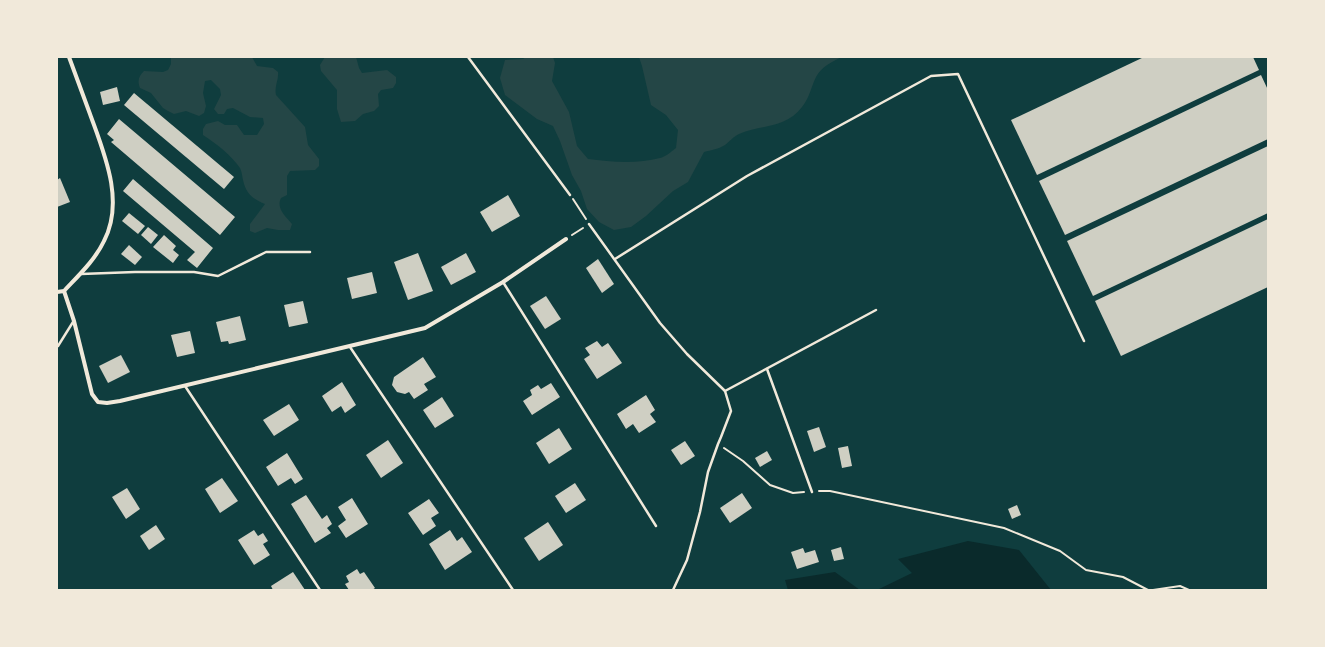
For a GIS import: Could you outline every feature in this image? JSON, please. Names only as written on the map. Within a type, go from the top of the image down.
[{"type":"street","points":[[57,292],[64,290],[94,258],[105,240],[112,221],[113,200],[101,144],[69,57]]},
{"type":"street","points":[[64,290],[74,321],[92,394],[98,402],[120,402],[425,328],[503,282],[566,239]]},
{"type":"lane","points":[[468,57],[570,195]]},
{"type":"lane","points":[[615,259],[747,176],[931,76],[958,74],[1084,341]]},
{"type":"lane","points":[[589,224],[660,322],[687,354],[725,392],[731,411],[708,472],[700,512],[687,560],[673,590]]},
{"type":"lane","points":[[80,274],[194,272],[218,276],[266,252],[310,252]]},
{"type":"lane","points":[[503,282],[656,526]]},
{"type":"lane","points":[[725,392],[876,310]]},
{"type":"lane","points":[[58,346],[74,321]]},
{"type":"lane","points":[[350,347],[513,590]]},
{"type":"lane","points":[[767,369],[812,492]]},
{"type":"lane","points":[[185,386],[320,590]]},
{"type":"path","points":[[566,239],[589,224],[570,195]]},
{"type":"path","points":[[718,444],[743,461],[770,485],[793,493],[830,491],[1004,528],[1060,551],[1086,570],[1123,578],[1148,590]]},
{"type":"path","points":[[1153,590],[1180,586],[1190,590]]},
{"type":"shaded area","points":[[171,57],[252,57],[257,66],[273,68],[278,72],[276,95],[305,127],[308,145],[319,159],[319,166],[315,170],[290,171],[287,176],[287,195],[281,198],[280,209],[292,224],[290,230],[267,228],[255,233],[250,231],[250,224],[265,204],[254,198],[248,192],[244,185],[240,168],[228,154],[203,135],[203,129],[206,124],[218,121],[225,125],[237,125],[244,135],[257,135],[264,124],[263,118],[250,117],[233,108],[227,109],[224,114],[218,114],[214,109],[221,95],[220,89],[211,80],[205,81],[203,93],[206,106],[204,113],[199,116],[186,111],[174,114],[163,108],[151,93],[140,88],[139,78],[144,71],[163,72],[168,70],[171,64]]},
{"type":"shaded area","points":[[325,57],[356,57],[362,73],[387,70],[396,77],[396,83],[393,88],[381,90],[378,94],[379,106],[374,111],[363,114],[355,121],[341,122],[337,109],[337,90],[321,71],[320,65]]},
{"type":"shaded area","points":[[526,57],[553,57],[555,63],[552,81],[569,112],[577,146],[588,159],[624,162],[660,158],[676,148],[678,130],[666,115],[651,105],[639,57],[842,57],[835,60],[818,73],[807,100],[795,114],[781,123],[739,134],[727,144],[704,152],[688,182],[673,191],[646,216],[631,227],[614,230],[599,222],[587,209],[581,191],[572,175],[553,126],[537,119],[505,95],[500,78],[505,60],[523,59]]},
{"type":"shaded area","points":[[968,541],[1019,550],[1051,590],[877,590],[912,573],[898,559]]},
{"type":"shaded area","points":[[835,572],[860,590],[788,590],[785,580]]},
{"type":"building","points":[[1144,57],[1253,57],[1259,70],[1037,175],[1011,120]]},
{"type":"building","points":[[1261,75],[1268,90],[1268,139],[1065,235],[1039,181]]},
{"type":"building","points":[[117,87],[120,101],[103,105],[100,92]]},
{"type":"building","points":[[134,93],[234,177],[224,189],[124,105]]},
{"type":"building","points":[[119,119],[235,217],[220,235],[111,142],[114,140],[107,134]]},
{"type":"building","points":[[1268,146],[1268,213],[1093,296],[1067,241]]},
{"type":"building","points":[[60,178],[70,202],[57,207],[57,180]]},
{"type":"building","points":[[133,179],[213,248],[197,268],[187,260],[195,252],[123,191]]},
{"type":"building","points":[[508,195],[520,216],[492,232],[480,212]]},
{"type":"building","points":[[129,213],[145,226],[138,234],[122,221]]},
{"type":"building","points":[[1268,219],[1268,287],[1121,356],[1095,301]]},
{"type":"building","points":[[148,227],[158,235],[151,244],[141,235]]},
{"type":"building","points":[[164,235],[176,246],[173,250],[179,255],[173,263],[153,247]]},
{"type":"building","points":[[129,245],[142,257],[135,265],[121,254]]},
{"type":"building","points":[[418,253],[433,291],[408,300],[394,262]]},
{"type":"building","points":[[466,253],[476,272],[451,285],[441,267]]},
{"type":"building","points":[[598,259],[614,284],[602,293],[586,268]]},
{"type":"building","points":[[372,272],[377,293],[352,299],[347,278]]},
{"type":"building","points":[[546,296],[561,319],[545,329],[530,306]]},
{"type":"building","points":[[303,301],[308,323],[289,327],[284,305]]},
{"type":"building","points":[[240,316],[246,340],[229,344],[228,341],[221,342],[216,322]]},
{"type":"building","points":[[190,331],[195,353],[177,357],[171,335]]},
{"type":"building","points":[[597,341],[602,347],[608,343],[622,363],[597,379],[584,359],[590,355],[585,348]]},
{"type":"building","points":[[121,355],[130,372],[108,383],[99,366]]},
{"type":"building","points":[[423,357],[436,377],[424,384],[428,390],[414,399],[409,392],[405,394],[397,392],[392,385],[394,377]]},
{"type":"building","points":[[342,382],[356,405],[345,413],[341,406],[332,412],[322,396]]},
{"type":"building","points":[[551,383],[560,397],[532,415],[523,401],[532,395],[530,390],[538,385],[541,389]]},
{"type":"building","points":[[646,395],[655,410],[650,414],[656,422],[639,433],[633,424],[626,429],[617,414]]},
{"type":"building","points":[[442,397],[454,416],[435,428],[423,410]]},
{"type":"building","points":[[289,404],[299,420],[274,436],[263,420]]},
{"type":"building","points":[[819,427],[826,447],[814,452],[807,431]]},
{"type":"building","points":[[559,428],[572,449],[549,464],[536,443]]},
{"type":"building","points":[[388,440],[403,463],[381,478],[366,455]]},
{"type":"building","points":[[685,441],[695,456],[681,465],[671,450]]},
{"type":"building","points":[[848,446],[852,466],[842,468],[838,448]]},
{"type":"building","points":[[767,451],[772,460],[760,467],[755,458]]},
{"type":"building","points":[[287,453],[303,479],[295,484],[291,478],[278,486],[266,467]]},
{"type":"building","points":[[222,478],[238,501],[220,513],[205,489]]},
{"type":"building","points":[[575,483],[586,500],[566,513],[555,496]]},
{"type":"building","points":[[127,488],[140,509],[126,519],[112,497]]},
{"type":"building","points":[[742,493],[752,508],[730,523],[720,508]]},
{"type":"building","points":[[306,495],[322,519],[327,515],[332,524],[327,528],[331,533],[315,543],[291,504]]},
{"type":"building","points":[[352,498],[368,524],[346,538],[338,526],[346,520],[338,507]]},
{"type":"building","points":[[429,499],[439,513],[431,518],[436,526],[423,535],[408,513]]},
{"type":"building","points":[[1017,505],[1021,515],[1012,519],[1008,509]]},
{"type":"building","points":[[548,522],[563,545],[539,561],[524,538]]},
{"type":"building","points":[[156,525],[165,539],[149,550],[140,536]]},
{"type":"building","points":[[254,530],[258,536],[263,533],[268,541],[263,544],[270,555],[254,565],[238,540]]},
{"type":"building","points":[[450,530],[457,541],[462,537],[472,552],[445,570],[429,544]]},
{"type":"building","points":[[841,547],[844,559],[834,561],[831,550]]},
{"type":"building","points":[[803,548],[805,553],[815,550],[819,562],[797,569],[791,552]]},
{"type":"building","points":[[357,569],[360,574],[364,572],[375,588],[372,590],[349,590],[345,584],[349,582],[346,576]]},
{"type":"building","points":[[293,572],[305,590],[273,590],[271,586]]}]
